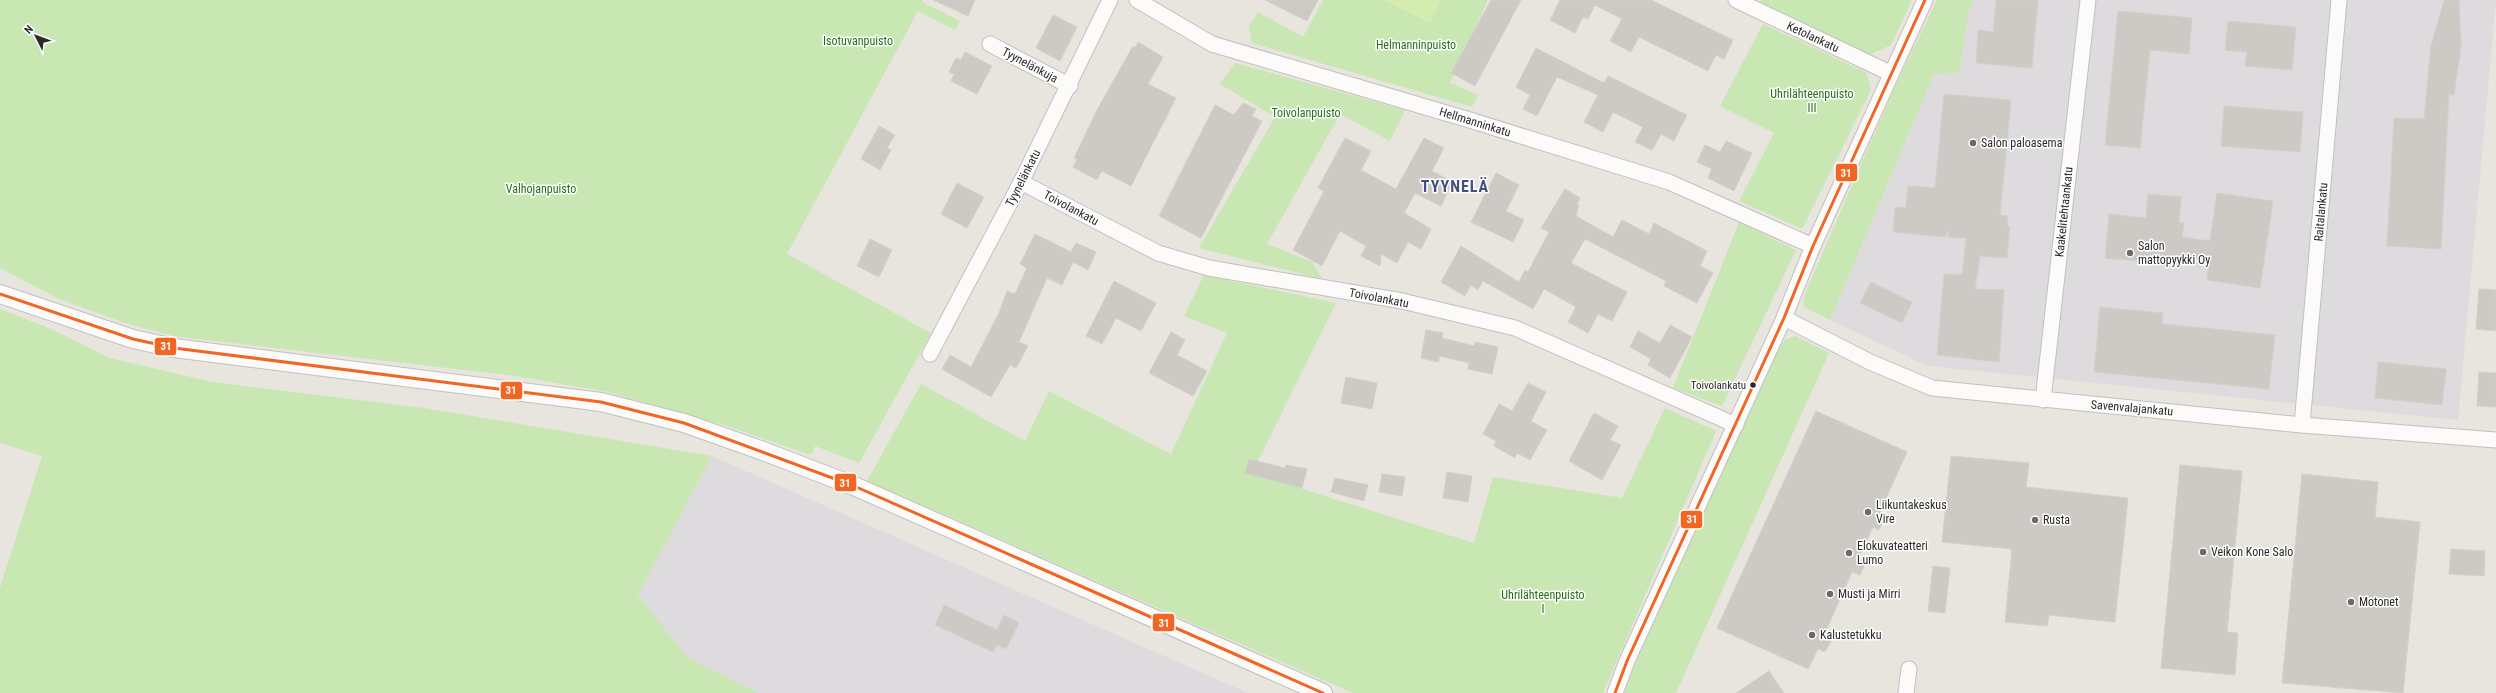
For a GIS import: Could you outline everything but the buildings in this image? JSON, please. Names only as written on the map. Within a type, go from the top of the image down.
[{"type":"street","name":"Tyynelänkatu","points":[[930,354],[1070,86],[1110,0]]},
{"type":"street","name":"Hellmanninkatu","points":[[1137,0],[1212,44],[1473,121],[1669,182],[1814,246]]},
{"type":"street","name":"Ketolankatu","points":[[1736,0],[1890,73]]},
{"type":"street","points":[[1615,693],[1627,661],[1784,318],[1890,73],[1925,0]]},
{"type":"street","name":"Kaakelitehtaankatu","points":[[2043,400],[2088,0]]},
{"type":"street","name":"Raitalankatu","points":[[2302,425],[2339,0]]},
{"type":"street","name":"Tyynelänkuja","points":[[990,44],[1070,86]]},
{"type":"street","name":"Toivolankatu","points":[[1021,182],[1158,253],[1210,268],[1402,301],[1515,328],[1736,425]]},
{"type":"street","points":[[0,294],[133,339],[174,348],[601,402],[684,423],[764,451],[854,486],[1323,693]]},
{"type":"street","name":"Savenvalajankatu","points":[[1784,318],[1870,362],[1932,388],[2302,425],[2496,440]]},
{"type":"street","points":[[1906,693],[1909,669]]},
{"type":"shaded area","points":[[1973,0],[2496,0],[2458,420],[1928,366],[1830,320],[1934,74],[1968,13]]},
{"type":"shaded area","points":[[712,456],[1248,693],[758,693],[687,657],[638,595]]},
{"type":"green space","name":"Valhojanpuisto","points":[[0,0],[923,0],[922,2],[960,21],[955,30],[918,11],[787,254],[931,333],[859,463],[815,446],[811,455],[727,426],[608,392],[516,376],[173,336],[122,322],[57,298],[0,268]]},
{"type":"green space","name":"Helmanninpuisto","points":[[1323,0],[1488,0],[1450,83],[1478,95],[1472,107],[1252,43],[1249,26],[1258,12],[1303,37]]},
{"type":"green space","points":[[1383,0],[1441,0],[1430,23]]},
{"type":"green space","points":[[1761,0],[1912,0],[1891,45],[1869,55],[1759,4]]},
{"type":"green space","points":[[1937,0],[1973,0],[1968,13],[1959,73],[1934,74],[1830,320],[1804,307],[1803,301],[1806,291],[1895,87]]},
{"type":"green space","name":"Uhrilähteenpuisto III","points":[[1763,24],[1867,73],[1871,90],[1802,229],[1739,201],[1774,133],[1720,106]]},
{"type":"green space","name":"Toivolanpuisto","points":[[1235,63],[1405,110],[1390,141],[1340,114],[1267,244],[1312,262],[1322,279],[1199,248],[1275,117],[1220,84]]},
{"type":"green space","points":[[1739,222],[1796,250],[1722,406],[1673,388]]},
{"type":"green space","name":"Uhrilähteenpuisto I","points":[[1204,275],[1336,303],[1252,473],[1474,543],[1493,477],[1622,498],[1665,408],[1716,431],[1603,693],[1353,693],[867,481],[921,384],[1025,441],[1049,391],[1171,454],[1227,333],[1184,316]]},
{"type":"green space","points":[[0,309],[51,329],[110,358],[212,382],[424,408],[712,456],[638,595],[687,657],[758,693],[0,693],[0,588],[42,456],[0,443]]},
{"type":"green space","points":[[1795,336],[1829,353],[1676,693],[1622,693],[1778,349],[1785,340]]},
{"type":"transit line","name":"31","points":[[1615,693],[1627,661],[1784,318],[1813,246],[1925,0]]},
{"type":"transit line","name":"31","points":[[0,294],[133,339],[174,348],[601,402],[684,423],[854,486],[1323,693]]},
{"type":"place","name":"Salon paloasema","points":[[1973,143]]},
{"type":"place","name":"Salon mattopyykki Oy","points":[[2130,253]]},
{"type":"place","name":"Toivolankatu","points":[[1753,385]]},
{"type":"place","name":"Liikuntakeskus Vire","points":[[1868,512]]},
{"type":"place","name":"Rusta","points":[[2035,520]]},
{"type":"place","name":"Veikon Kone Salo","points":[[2203,552]]},
{"type":"place","name":"Elokuvateatteri Lumo","points":[[1849,553]]},
{"type":"place","name":"Musti ja Mirri","points":[[1830,594]]},
{"type":"place","name":"Motonet","points":[[2351,602]]},
{"type":"place","name":"Kalustetukku","points":[[1812,635]]},
{"type":"district","name":"TYYNELÄ","points":[[1455,186]]},
{"type":"park label","name":"Isotuvanpuisto","points":[[858,41]]}]
